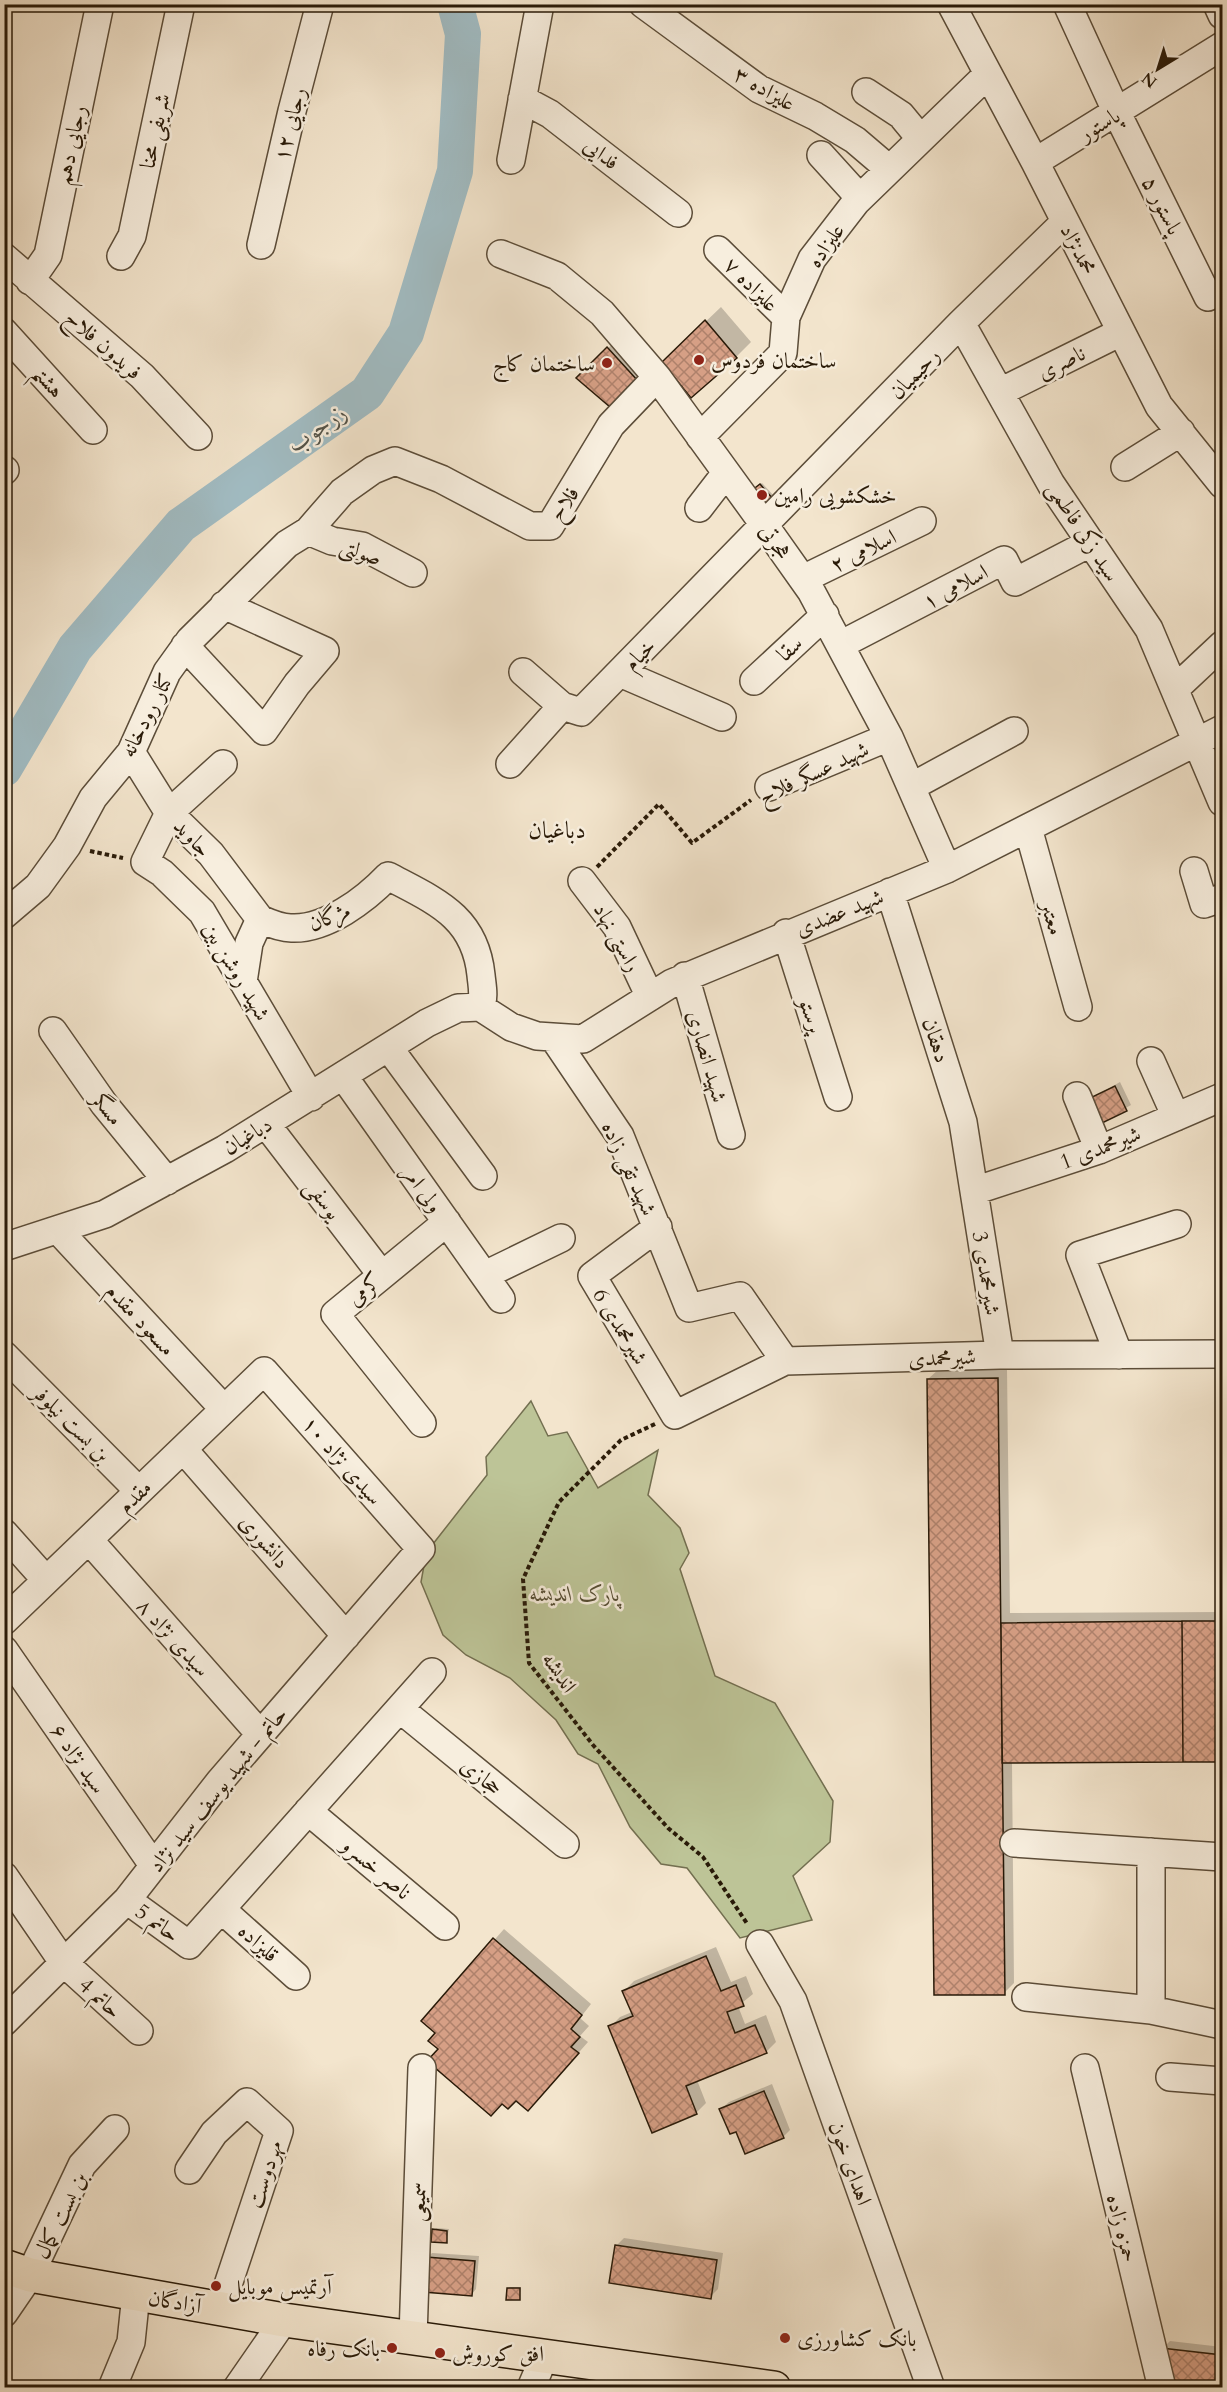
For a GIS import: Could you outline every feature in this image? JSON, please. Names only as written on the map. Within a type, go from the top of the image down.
[{"type":"main road","name":"آزادگان","points":[[17,2271],[284,2320],[774,2388]]},
{"type":"street","name":"رجایی دهم","points":[[30,281],[48,255],[100,4]]},
{"type":"street","name":"شریفی محنا","points":[[121,256],[132,236],[181,4]]},
{"type":"street","name":"رجایی ۱۲","points":[[261,245],[320,4]]},
{"type":"street","points":[[512,160],[540,4]]},
{"type":"street","name":"علیزاده ۳","points":[[643,4],[759,89],[815,116],[855,140],[889,169]]},
{"type":"street","name":"محمدنژاد","points":[[951,4],[1035,162],[1159,406],[1222,484]]},
{"type":"street","name":"پاستور ۵","points":[[1067,4],[1117,113],[1208,297]]},
{"type":"street","points":[[1217,4],[1222,15]]},
{"type":"street","name":"پاستور","points":[[1035,162],[1222,46]]},
{"type":"street","name":"علیزاده","points":[[700,437],[783,353],[786,317],[812,258],[860,198],[988,74]]},
{"type":"street","points":[[866,92],[896,110],[920,138]]},
{"type":"street","name":"فدایی","points":[[522,99],[550,114],[678,213]]},
{"type":"street","points":[[821,155],[860,198]]},
{"type":"street","name":"رحیمیان","points":[[765,526],[961,323],[1065,222]]},
{"type":"street","name":"علیزاده ۷","points":[[718,250],[786,317]]},
{"type":"street","name":"هجرتی","points":[[501,254],[557,276],[602,313],[657,377],[803,579],[825,615],[889,736],[947,869]]},
{"type":"street","name":"فریدون فلاح","points":[[4,257],[142,376],[198,436]]},
{"type":"street","name":"سید زکی فاطمی","points":[[961,323],[1051,484],[1149,629],[1222,802]]},
{"type":"street","name":"ناصری","points":[[1000,392],[1121,332]]},
{"type":"street","name":"هشتم","points":[[4,333],[93,430]]},
{"type":"street","name":"فلاح","points":[[395,461],[441,479],[530,526],[550,526],[611,425],[657,377]]},
{"type":"street","points":[[1125,467],[1181,432]]},
{"type":"street","name":"کنار رودخانه","points":[[4,915],[38,886],[67,846],[93,798],[131,752],[167,672],[185,646],[287,544],[308,531],[342,492],[374,471],[395,461]]},
{"type":"street","points":[[699,508],[726,473]]},
{"type":"street","name":"اسلامی ۲","points":[[803,579],[922,521]]},
{"type":"street","name":"خیام","points":[[562,706],[581,712],[765,526]]},
{"type":"street","name":"صولتی","points":[[308,531],[332,541],[362,546],[413,573]]},
{"type":"street","name":"اسلامی ۱","points":[[840,645],[1004,560],[1015,582],[1090,543]]},
{"type":"street","points":[[185,646],[264,731],[297,684],[325,651],[224,605]]},
{"type":"street","name":"سقا","points":[[754,681],[825,615]]},
{"type":"street","points":[[1175,689],[1222,645]]},
{"type":"street","points":[[510,764],[562,706],[523,672]]},
{"type":"street","points":[[620,673],[722,717]]},
{"type":"street","name":"شهید عضدی","points":[[480,1007],[511,1027],[537,1036],[583,1039],[685,976],[947,869],[1222,729]]},
{"type":"street","points":[[911,787],[1014,731]]},
{"type":"street","name":"شهید عسگر فلاح","points":[[769,788],[889,736]]},
{"type":"street","name":"جاوید","points":[[131,752],[169,813],[211,854],[260,919]]},
{"type":"street","points":[[145,862],[169,813],[223,764]]},
{"type":"street","name":"معتبر","points":[[1028,828],[1078,1007]]},
{"type":"street","name":"شهید روشن بین","points":[[145,862],[162,873],[202,912],[224,945],[243,982],[311,1097]]},
{"type":"street","points":[[1194,871],[1213,901]]},
{"type":"street","name":"مژگان","points":[[260,919],[290,928],[306,927],[355,906],[388,876],[438,903],[467,928],[479,959],[483,1000],[480,1007]]},
{"type":"street","name":"راستی نهاد","points":[[582,882],[617,927],[650,997]]},
{"type":"street","name":"دهقان","points":[[890,892],[963,1122],[974,1191]]},
{"type":"street","points":[[243,982],[249,943],[260,919]]},
{"type":"street","name":"پرستو","points":[[786,933],[838,1097]]},
{"type":"street","name":"شهید انصاری","points":[[685,976],[731,1135]]},
{"type":"street","name":"دباغیان","points":[[4,1247],[105,1214],[266,1124],[427,1023],[458,1008],[480,1007]]},
{"type":"street","name":"مسگر","points":[[53,1031],[104,1104],[167,1181]]},
{"type":"street","name":"شهید تقی زاده","points":[[552,1037],[620,1137],[689,1308],[740,1296],[785,1361]]},
{"type":"street","points":[[389,1048],[483,1176]]},
{"type":"street","points":[[1151,1061],[1176,1117]]},
{"type":"street","name":"ولی امر","points":[[344,1077],[501,1299]]},
{"type":"street","points":[[1077,1096],[1099,1150]]},
{"type":"street","name":"شیرمحمدی 1","points":[[974,1191],[1099,1150],[1222,1097]]},
{"type":"street","name":"یوسفی","points":[[266,1124],[381,1274]]},
{"type":"street","name":"شیرمحمدی 3","points":[[974,1191],[1000,1355]]},
{"type":"street","name":"کرمی","points":[[422,1423],[334,1314],[447,1222]]},
{"type":"street","points":[[1119,1355],[1080,1255],[1176,1224]]},
{"type":"street","name":"شیرمحمدی 6","points":[[658,1227],[592,1276],[675,1415]]},
{"type":"street","name":"مسعود مقدم","points":[[58,1230],[224,1409]]},
{"type":"street","points":[[484,1275],[561,1238]]},
{"type":"street","name":"شیرمحمدی","points":[[675,1415],[785,1361],[1000,1355],[1222,1354]]},
{"type":"street","name":"بن بست نیلوفر","points":[[4,1355],[139,1491]]},
{"type":"street","name":"مقدم","points":[[4,1621],[264,1371]]},
{"type":"street","name":"سیدی نژاد ۱۰","points":[[264,1371],[421,1550]]},
{"type":"street","name":"دانشوری","points":[[183,1449],[346,1636]]},
{"type":"street","points":[[4,1533],[46,1580]]},
{"type":"street","name":"سیدی نژاد ۸","points":[[89,1540],[260,1734]]},
{"type":"street","name":"حاتم - شهید یوسف سید نژاد","points":[[4,2022],[127,1899],[260,1734],[421,1550]]},
{"type":"street","name":"سید نژاد ۶","points":[[4,1650],[153,1865]]},
{"type":"street","points":[[221,1908],[432,1672]]},
{"type":"street","name":"حجازی","points":[[400,1708],[565,1844]]},
{"type":"street","name":"ناصر خسرو","points":[[308,1811],[445,1926]]},
{"type":"street","points":[[1014,1844],[1222,1857]]},
{"type":"street","points":[[1151,1852],[1151,2010]]},
{"type":"street","name":"حاتم 4","points":[[4,1876],[63,1962],[139,2031]]},
{"type":"street","name":"حاتم 5","points":[[127,1899],[189,1945],[221,1908]]},
{"type":"street","name":"قلیزاده","points":[[221,1908],[296,1976]]},
{"type":"street","name":"اهدای خون","points":[[760,1944],[793,2001],[931,2388]]},
{"type":"street","points":[[1026,1997],[1151,2010],[1222,2025]]},
{"type":"street","name":"حمزه زاده","points":[[1085,2068],[1162,2388]]},
{"type":"street","points":[[1170,2077],[1222,2081]]},
{"type":"street","name":"سمیعی","points":[[413,2337],[422,2080]]},
{"type":"street","name":"مهردوست","points":[[189,2170],[214,2133],[247,2102],[279,2131],[220,2309]]},
{"type":"street","name":"بن بست کمال","points":[[4,2313],[17,2271],[82,2165],[116,2129]]},
{"type":"street","points":[[112,2388],[131,2342],[136,2294]]},
{"type":"street","points":[[237,2388],[284,2320]]},
{"type":"street","points":[[531,2388],[545,2355]]},
{"type":"path","name":"شهید عسگر فلاح","points":[[659,804],[692,843],[769,788]]},
{"type":"path","name":"راستی نهاد","points":[[582,882],[659,804]]},
{"type":"path","points":[[67,846],[145,862]]},
{"type":"path","name":"اندیشه","points":[[675,1415],[621,1440],[559,1502],[523,1579],[529,1663],[593,1745],[660,1820],[704,1857],[760,1944]]},
{"type":"green space","name":"پارک اندیشه","points":[[531,1401],[548,1436],[567,1432],[598,1488],[658,1450],[648,1495],[680,1528],[689,1553],[680,1569],[715,1676],[775,1703],[833,1801],[830,1842],[793,1876],[812,1920],[740,1938],[687,1868],[661,1864],[630,1827],[598,1764],[578,1754],[556,1720],[510,1678],[466,1655],[443,1635],[421,1582],[425,1560],[433,1544],[487,1475],[486,1457]]},
{"type":"building","name":"ساختمان فردوس","points":[[705,320],[737,358],[691,398],[662,362]]},
{"type":"building","name":"ساختمان کاج","points":[[607,347],[638,381],[610,407],[576,378]]},
{"type":"building","name":"خشکشویی رامین","points":[[760,484],[773,499],[765,506],[751,491]]},
{"type":"building","points":[[1115,1086],[1127,1111],[1102,1123],[1090,1098]]},
{"type":"building","points":[[998,1378],[1005,1995],[934,1995],[927,1379]]},
{"type":"building","points":[[1182,1621],[1183,1762],[1002,1763],[1001,1623]]},
{"type":"building","points":[[1182,1621],[1222,1621],[1222,1762],[1183,1762]]},
{"type":"building","points":[[493,1938],[582,2015],[571,2029],[580,2037],[571,2047],[579,2053],[528,2111],[516,2101],[508,2109],[502,2104],[491,2116],[427,2061],[438,2049],[428,2041],[435,2033],[421,2021]]},
{"type":"building","points":[[706,1956],[721,1991],[736,1985],[744,2006],[727,2012],[735,2033],[755,2025],[767,2053],[686,2086],[697,2114],[652,2133],[608,2026],[633,2016],[622,1991]]},
{"type":"building","points":[[764,2091],[784,2138],[745,2154],[736,2132],[730,2134],[719,2109]]},
{"type":"building","points":[[432,2229],[447,2231],[447,2243],[431,2242]]},
{"type":"building","points":[[615,2245],[717,2260],[711,2299],[609,2283]]},
{"type":"building","points":[[426,2257],[475,2261],[472,2296],[423,2292]]},
{"type":"building","points":[[507,2288],[520,2288],[520,2300],[506,2300]]},
{"type":"building","points":[[1161,2348],[1222,2355],[1222,2387],[1164,2379]]},
{"type":"waterway","name":"زرجوب","points":[[4,769],[75,648],[181,525],[367,393],[406,333],[455,171],[463,34],[455,4]]},
{"type":"place","name":"ساختمان فردوس","points":[[699,360]]},
{"type":"place","name":"ساختمان کاج","points":[[607,363]]},
{"type":"place","name":"خشکشویی رامین","points":[[762,495]]},
{"type":"place","name":"آرتمیس موبایل","points":[[216,2286]]},
{"type":"place","name":"بانک کشاورزی","points":[[785,2338]]},
{"type":"place","name":"بانک رفاه","points":[[392,2348]]},
{"type":"place","name":"افق کوروش","points":[[440,2353]]},
{"type":"district","name":"دباغیان","points":[[557,830]]}]
